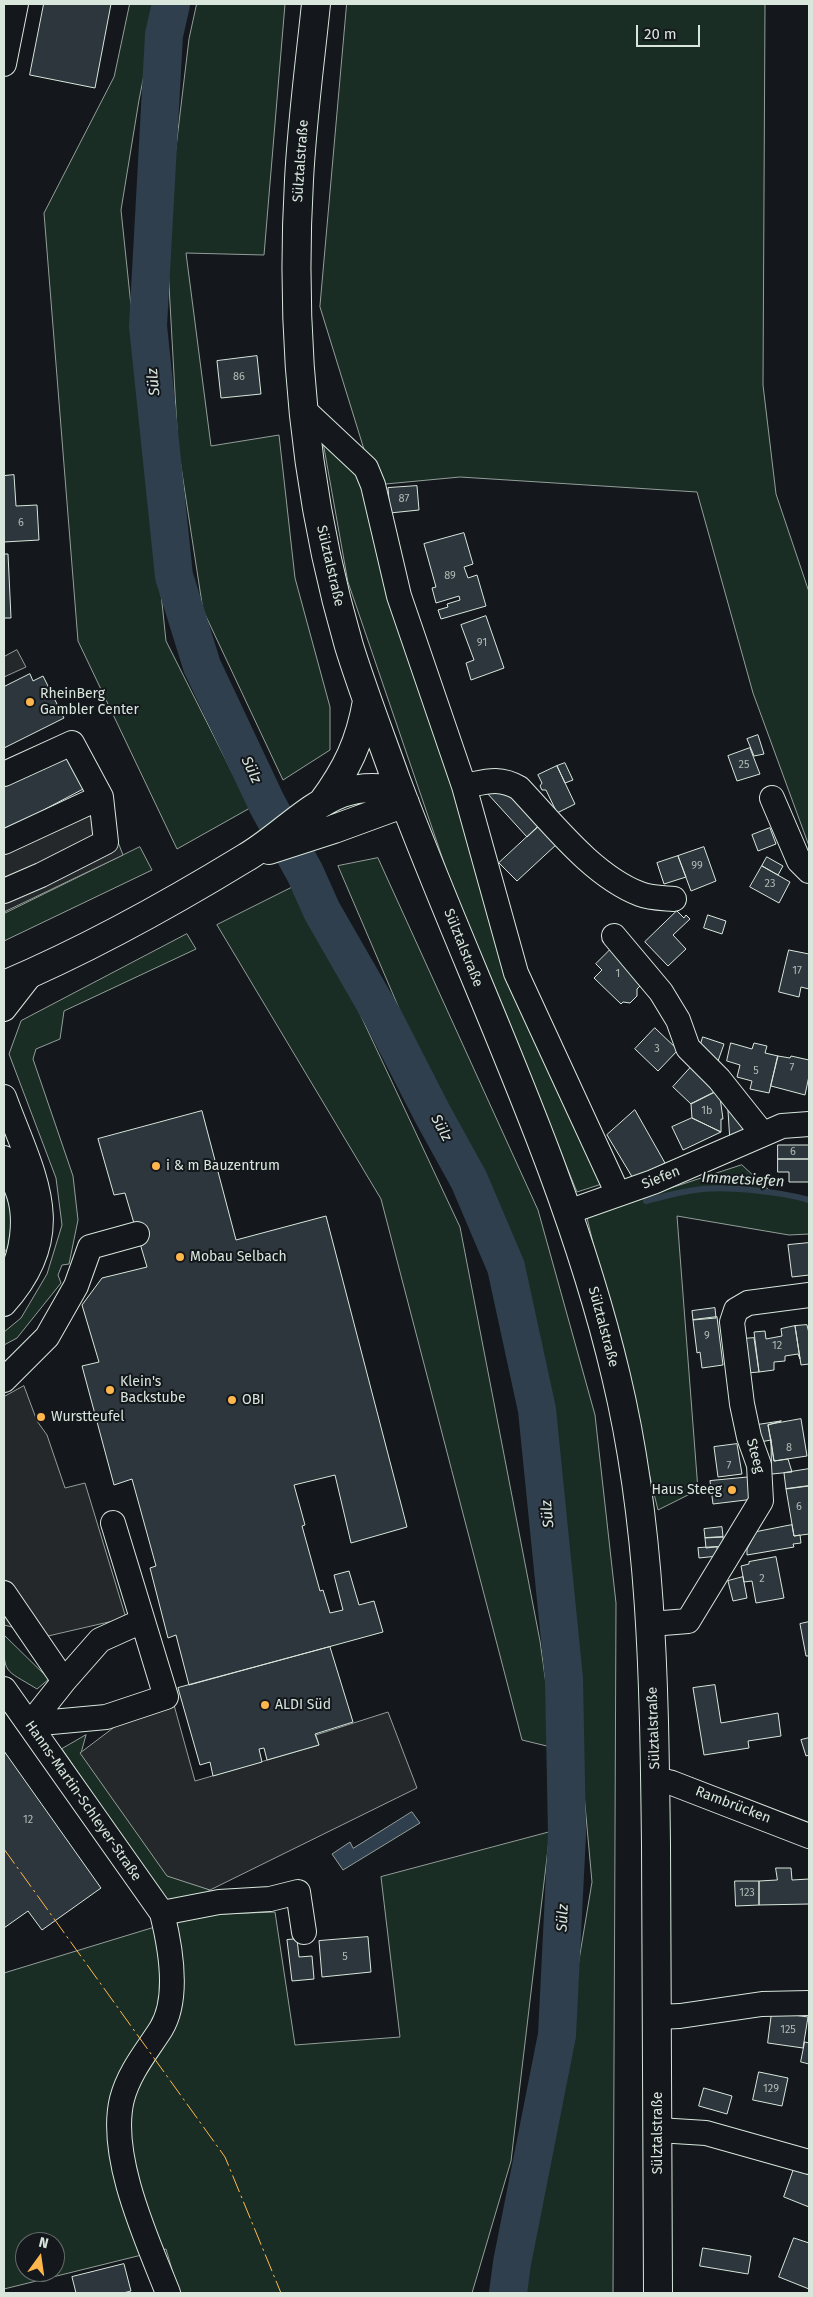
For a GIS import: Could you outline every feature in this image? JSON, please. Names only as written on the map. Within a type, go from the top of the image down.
[{"type":"main road","name":"Sülztalstraße","points":[[316,4],[299,176],[297,234],[298,338],[302,408],[314,494],[332,582],[349,646],[367,701],[403,798],[568,1212],[600,1311],[625,1417],[638,1497],[651,1624],[655,1779],[658,2293]]},
{"type":"main road","points":[[321,804],[346,768],[356,747],[367,701]]},
{"type":"main road","points":[[4,985],[127,926],[247,857],[321,804],[342,793],[362,788],[388,788],[403,798]]},
{"type":"main road","points":[[247,857],[334,829],[403,798]]},
{"type":"street","points":[[4,64],[16,4]]},
{"type":"street","points":[[302,408],[366,468],[373,485],[399,596],[464,786],[516,973],[618,1194]]},
{"type":"street","points":[[4,774],[72,743],[101,797],[106,842],[4,892]]},
{"type":"street","points":[[464,786],[499,780],[510,783],[519,788],[574,845],[613,881],[642,895],[674,899]]},
{"type":"street","points":[[4,842],[101,797]]},
{"type":"street","points":[[772,798],[799,860],[809,870]]},
{"type":"street","points":[[614,936],[661,992],[678,1020],[688,1048],[719,1079],[762,1133]]},
{"type":"street","points":[[4,968],[32,973],[4,1009]]},
{"type":"street","points":[[4,1097],[40,1193],[42,1220],[38,1245],[30,1268],[4,1304]]},
{"type":"street","name":"Siefen","points":[[568,1212],[653,1182],[762,1133],[782,1126],[809,1124]]},
{"type":"street","points":[[4,1158],[20,1196],[22,1219],[21,1242],[17,1263],[4,1286]]},
{"type":"street","points":[[4,1380],[47,1337],[76,1286],[90,1247],[137,1234]]},
{"type":"street","name":"Steeg","points":[[651,1624],[688,1621],[761,1501],[760,1465],[749,1437],[742,1404],[732,1322],[736,1310],[748,1303],[809,1295]]},
{"type":"street","points":[[30,1724],[106,1718],[166,1697],[113,1523]]},
{"type":"street","points":[[4,1593],[64,1680]]},
{"type":"street","points":[[30,1724],[64,1680],[100,1640],[142,1621]]},
{"type":"street","name":"Hanns-Martin-Schleyer-Straße","points":[[4,1689],[162,1913],[169,1939],[171,1986],[168,2011],[162,2027],[129,2080],[122,2099],[120,2124],[121,2145],[130,2189],[168,2293]]},
{"type":"street","name":"Rambrücken","points":[[655,1779],[681,1786],[809,1836]]},
{"type":"street","points":[[162,1913],[219,1902],[270,1899],[298,1892],[304,1932]]},
{"type":"street","points":[[657,2017],[680,2016],[762,2004],[809,2003]]},
{"type":"street","points":[[658,2130],[706,2133],[809,2162]]},
{"type":"green space","points":[[130,4],[158,4],[139,100],[121,210],[166,641],[250,808],[177,849],[78,641],[44,213],[114,77]]},
{"type":"green space","points":[[197,4],[285,4],[264,255],[186,253],[211,446],[279,435],[295,578],[330,707],[330,750],[283,780],[203,610],[178,447],[166,231],[189,39]]},
{"type":"green space","points":[[347,4],[765,4],[763,385],[776,494],[809,592],[809,846],[753,693],[697,492],[460,477],[375,485],[320,307]]},
{"type":"green space","points":[[322,435],[362,468],[507,968],[611,1181],[577,1192],[454,892],[348,582]]},
{"type":"green space","points":[[140,847],[152,870],[4,941],[4,914]]},
{"type":"green space","points":[[378,858],[538,1210],[595,1415],[616,1603],[613,2293],[514,2293],[547,2152],[592,1882],[571,1651],[535,1385],[464,1160],[338,866]]},
{"type":"green space","points":[[299,884],[460,1227],[540,1641],[555,1748],[522,1740],[381,1199],[217,925]]},
{"type":"green space","points":[[187,934],[196,949],[64,1011],[60,1039],[36,1049],[33,1059],[73,1176],[78,1220],[69,1264],[62,1265],[58,1275],[61,1283],[17,1338],[4,1345],[4,1332],[21,1318],[47,1274],[62,1225],[56,1178],[9,1054],[21,1021]]},
{"type":"green space","points":[[742,1165],[770,1191],[809,1200],[809,1234],[789,1235],[677,1216],[698,1490],[658,1510],[587,1218],[637,1199]]},
{"type":"green space","points":[[4,1175],[17,1225],[9,1257],[4,1248]]},
{"type":"green space","points":[[4,1635],[49,1679],[37,1689],[8,1669],[4,1657]]},
{"type":"green space","points":[[86,1735],[81,1753],[169,1875],[210,1890],[190,1906],[168,1903],[62,1749]]},
{"type":"green space","points":[[550,1832],[511,2161],[472,2293],[179,2293],[166,2249],[65,2274],[65,2232],[15,2232],[15,2282],[32,2282],[4,2289],[4,1973],[194,1915],[275,1912],[295,2045],[400,2037],[381,1877]]},
{"type":"shaded area","points":[[17,650],[26,667],[4,677],[4,657]]},
{"type":"shaded area","points":[[103,803],[123,855],[4,912],[4,852]]},
{"type":"shaded area","points":[[24,1386],[37,1421],[47,1435],[65,1488],[85,1483],[126,1618],[48,1636],[4,1625],[4,1397]]},
{"type":"shaded area","points":[[174,1705],[195,1781],[319,1745],[316,1735],[388,1712],[417,1788],[210,1890],[167,1876],[80,1753],[129,1716]]},
{"type":"water","points":[[412,1812],[420,1823],[343,1870],[332,1854],[350,1842],[353,1848]]},
{"type":"building","points":[[44,4],[111,4],[95,88],[30,75]]},
{"type":"building","points":[[257,356],[261,394],[221,398],[217,361]]},
{"type":"building","points":[[14,475],[16,506],[37,505],[39,540],[4,542],[4,476]]},
{"type":"building","points":[[417,486],[419,510],[390,513],[388,488]]},
{"type":"building","points":[[464,533],[473,564],[464,567],[468,578],[477,575],[486,606],[441,619],[438,610],[448,607],[447,604],[460,600],[459,596],[436,603],[432,588],[436,587],[424,544]]},
{"type":"building","points":[[4,554],[8,554],[11,618],[4,618]]},
{"type":"building","points":[[486,616],[504,668],[471,680],[466,663],[474,660],[461,625]]},
{"type":"building","name":"RheinBerg Gambler Center","points":[[30,674],[33,681],[43,676],[64,718],[4,748],[4,687]]},
{"type":"building","points":[[758,735],[764,754],[754,756],[747,739]]},
{"type":"building","points":[[750,748],[760,774],[737,781],[728,756]]},
{"type":"building","points":[[66,753],[85,788],[4,831],[4,782]]},
{"type":"building","points":[[565,763],[573,780],[565,783],[557,766]]},
{"type":"building","points":[[557,766],[575,804],[557,813],[546,790],[542,790],[540,786],[542,783],[538,775]]},
{"type":"building","points":[[504,792],[516,797],[541,824],[527,837],[487,793]]},
{"type":"building","points":[[541,824],[558,843],[517,881],[499,863]]},
{"type":"building","points":[[770,828],[776,844],[758,851],[752,835]]},
{"type":"building","points":[[704,847],[716,881],[691,891],[678,856]]},
{"type":"building","points":[[678,856],[686,877],[664,884],[657,863]]},
{"type":"building","points":[[767,857],[783,866],[778,875],[762,866]]},
{"type":"building","points":[[762,866],[790,882],[779,903],[750,887]]},
{"type":"building","points":[[677,911],[684,918],[686,915],[690,919],[673,935],[686,949],[668,966],[645,942]]},
{"type":"building","points":[[708,915],[726,921],[722,934],[704,928]]},
{"type":"building","points":[[612,948],[645,981],[637,989],[637,996],[630,1003],[623,1002],[621,1004],[594,978],[602,970],[596,964]]},
{"type":"building","points":[[789,950],[809,954],[809,989],[801,987],[799,997],[779,992]]},
{"type":"building","points":[[655,1028],[678,1050],[658,1071],[635,1049]]},
{"type":"building","points":[[703,1037],[724,1044],[717,1064],[698,1054]]},
{"type":"building","points":[[731,1043],[752,1049],[754,1043],[767,1046],[765,1053],[778,1056],[769,1093],[750,1089],[752,1081],[737,1077],[740,1065],[727,1061]]},
{"type":"building","points":[[778,1056],[790,1058],[791,1056],[809,1060],[809,1076],[805,1095],[771,1086]]},
{"type":"building","points":[[692,1066],[719,1090],[691,1104],[673,1087]]},
{"type":"building","points":[[719,1090],[723,1119],[721,1119],[721,1132],[692,1118],[691,1104]]},
{"type":"building","points":[[728,1107],[748,1131],[730,1136]]},
{"type":"building","points":[[635,1110],[665,1163],[634,1180],[607,1135]]},
{"type":"building","name":"OBI","points":[[202,1111],[236,1240],[326,1216],[407,1527],[351,1543],[335,1475],[294,1485],[305,1525],[302,1526],[320,1591],[323,1590],[330,1613],[343,1610],[334,1575],[349,1571],[359,1605],[374,1601],[383,1632],[189,1685],[176,1635],[168,1638],[150,1568],[156,1566],[132,1479],[114,1485],[82,1366],[99,1362],[82,1305],[102,1278],[147,1267],[125,1193],[114,1195],[98,1139]]},
{"type":"building","points":[[692,1118],[721,1132],[683,1150],[672,1127]]},
{"type":"building","points":[[778,1145],[809,1145],[809,1159],[778,1159]]},
{"type":"building","points":[[778,1159],[809,1159],[809,1182],[789,1182],[789,1172],[778,1172]]},
{"type":"building","points":[[809,1243],[809,1275],[792,1277],[788,1245]]},
{"type":"building","points":[[715,1308],[716,1318],[693,1320],[692,1311]]},
{"type":"building","points":[[717,1317],[723,1365],[702,1368],[700,1352],[697,1353],[693,1320]]},
{"type":"building","points":[[807,1325],[809,1333],[809,1364],[801,1365],[795,1326]]},
{"type":"building","points":[[795,1326],[800,1359],[798,1354],[785,1356],[785,1361],[774,1362],[774,1370],[759,1372],[754,1332],[765,1331],[766,1339],[782,1336],[781,1329]]},
{"type":"building","points":[[754,1338],[759,1372],[747,1373],[742,1339]]},
{"type":"building","points":[[801,1419],[807,1456],[774,1461],[768,1425]]},
{"type":"building","points":[[781,1421],[768,1425],[771,1440],[760,1442],[757,1425]]},
{"type":"building","points":[[771,1440],[774,1461],[788,1459],[792,1472],[772,1474]]},
{"type":"building","points":[[737,1444],[742,1474],[718,1477],[714,1447]]},
{"type":"building","points":[[809,1469],[809,1486],[786,1489],[784,1473]]},
{"type":"building","name":"Haus Steeg","points":[[752,1477],[754,1499],[713,1504],[710,1481]]},
{"type":"building","points":[[809,1486],[809,1534],[794,1536],[786,1489]]},
{"type":"building","points":[[792,1525],[794,1536],[800,1535],[801,1543],[793,1544],[794,1547],[747,1555],[747,1549],[756,1532]]},
{"type":"building","points":[[722,1527],[723,1537],[705,1538],[704,1529]]},
{"type":"building","points":[[723,1537],[724,1546],[706,1548],[705,1538]]},
{"type":"building","points":[[717,1547],[718,1556],[699,1558],[698,1548]]},
{"type":"building","points":[[776,1557],[784,1598],[756,1603],[752,1581],[744,1582],[741,1566],[749,1564],[749,1562]]},
{"type":"building","points":[[743,1577],[747,1598],[733,1601],[728,1581]]},
{"type":"building","points":[[809,1622],[809,1656],[806,1656],[800,1624]]},
{"type":"building","name":"ALDI Süd","points":[[330,1647],[353,1722],[315,1734],[319,1745],[267,1760],[264,1748],[259,1749],[262,1762],[213,1776],[210,1762],[200,1765],[178,1688]]},
{"type":"building","points":[[715,1685],[721,1723],[778,1713],[781,1736],[748,1741],[749,1748],[704,1755],[693,1688]]},
{"type":"building","points":[[809,1738],[809,1755],[806,1756],[801,1740]]},
{"type":"building","points":[[4,1751],[101,1888],[42,1930],[28,1911],[4,1928]]},
{"type":"building","points":[[776,1868],[791,1868],[792,1880],[809,1879],[809,1904],[759,1905],[759,1881],[777,1880]]},
{"type":"building","points":[[735,1881],[759,1881],[759,1905],[736,1906]]},
{"type":"building","points":[[368,1937],[371,1972],[322,1977],[319,1941]]},
{"type":"building","points":[[297,1939],[299,1957],[312,1956],[314,1979],[292,1981],[287,1940]]},
{"type":"building","points":[[772,2012],[808,2017],[803,2048],[768,2043]]},
{"type":"building","points":[[805,2042],[809,2043],[809,2064],[801,2062]]},
{"type":"building","points":[[759,2072],[788,2078],[782,2106],[753,2100]]},
{"type":"building","points":[[704,2088],[732,2096],[727,2114],[699,2106]]},
{"type":"building","points":[[796,2163],[809,2168],[809,2207],[784,2197]]},
{"type":"building","points":[[794,2238],[809,2243],[809,2289],[779,2277]]},
{"type":"building","points":[[703,2248],[751,2256],[748,2274],[700,2266]]},
{"type":"building","points":[[124,2264],[131,2291],[123,2293],[76,2293],[72,2277]]},
{"type":"waterway","name":"Sülz","points":[[171,4],[164,35],[148,326],[174,576],[202,666],[267,804],[305,873],[322,911],[384,1019],[469,1180],[506,1267],[537,1410],[564,1679],[567,1834],[557,2035],[512,2263],[508,2293]]},
{"type":"waterway","name":"Immetsiefen","points":[[646,1201],[689,1191],[721,1188],[768,1192],[809,1200]]},
{"type":"power","points":[[4,1849],[225,2157],[281,2293]]},
{"type":"place","name":"RheinBerg Gambler Center","points":[[30,702]]},
{"type":"place","name":"i & m Bauzentrum","points":[[156,1166]]},
{"type":"place","name":"Mobau Selbach","points":[[180,1257]]},
{"type":"place","name":"Klein's Backstube","points":[[110,1390]]},
{"type":"place","name":"OBI","points":[[232,1400]]},
{"type":"place","name":"Wurstteufel","points":[[41,1417]]},
{"type":"place","name":"Haus Steeg","points":[[732,1490]]},
{"type":"place","name":"ALDI Süd","points":[[265,1705]]}]
